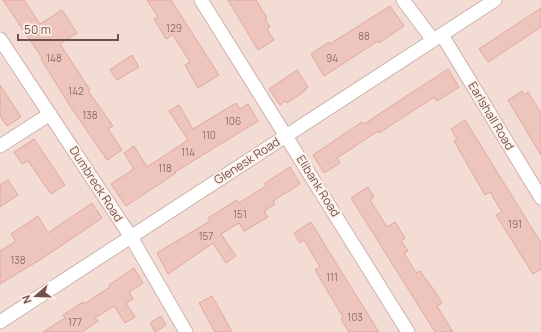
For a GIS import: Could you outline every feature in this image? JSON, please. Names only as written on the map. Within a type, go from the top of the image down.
[{"type":"street","name":"Elibank Road","points":[[201,0],[408,332]]},
{"type":"street","name":"Earlshall Road","points":[[403,0],[437,37],[541,198]]},
{"type":"street","name":"Glenesk Road","points":[[0,322],[495,0]]},
{"type":"street","name":"Dumbreck Road","points":[[0,39],[131,237],[186,332]]},
{"type":"street","points":[[0,146],[50,114]]},
{"type":"shaded area","points":[[0,0],[541,0],[541,332],[0,332]]},
{"type":"building","points":[[3,0],[24,0],[40,24],[62,10],[77,33],[60,44],[90,90],[88,91],[113,126],[108,129],[122,150],[107,160],[70,106],[41,59],[42,58]]},
{"type":"building","points":[[147,0],[171,0],[219,75],[198,88],[185,65],[190,62],[173,35],[166,39],[154,19],[158,17]]},
{"type":"building","points":[[228,0],[256,0],[267,18],[265,19],[270,27],[267,29],[274,40],[258,50]]},
{"type":"building","points":[[390,6],[404,26],[324,76],[311,54],[329,42],[330,44]]},
{"type":"building","points":[[541,8],[541,27],[488,62],[479,49]]},
{"type":"building","points":[[132,55],[139,67],[117,80],[110,70]]},
{"type":"building","points":[[448,69],[459,87],[437,101],[434,97],[379,133],[378,131],[337,158],[340,163],[324,173],[313,155],[362,122],[364,124]]},
{"type":"building","points":[[297,70],[308,87],[287,103],[285,101],[280,105],[269,89]]},
{"type":"building","points":[[0,85],[21,117],[7,126],[0,116]]},
{"type":"building","points":[[522,91],[524,95],[528,92],[541,113],[541,155],[508,100]]},
{"type":"building","points":[[236,103],[240,109],[248,104],[258,121],[175,172],[176,173],[126,206],[111,184],[134,169],[124,153],[134,146],[147,167],[188,140],[169,111],[179,105],[193,129]]},
{"type":"building","points":[[465,120],[541,243],[541,269],[533,274],[496,215],[502,212],[490,192],[485,195],[454,141],[457,139],[451,129]]},
{"type":"building","points":[[34,139],[65,185],[51,194],[28,161],[22,164],[14,152]]},
{"type":"building","points":[[290,167],[300,184],[273,201],[275,204],[264,211],[268,217],[244,231],[239,223],[221,234],[236,256],[226,263],[213,243],[168,274],[157,253],[210,221],[208,218],[237,200],[239,203],[266,186],[265,183]]},
{"type":"building","points":[[8,180],[18,195],[0,207],[0,185]]},
{"type":"building","points":[[368,187],[374,197],[370,200],[387,227],[395,222],[405,238],[401,241],[408,251],[404,253],[416,273],[420,271],[434,290],[442,303],[437,306],[453,332],[435,332],[351,198]]},
{"type":"building","points":[[92,203],[102,218],[43,258],[0,284],[0,251],[16,241],[11,234],[38,216],[48,233]]},
{"type":"building","points":[[311,222],[379,332],[349,332],[341,319],[343,317],[315,270],[320,267],[304,240],[300,243],[294,233]]},
{"type":"building","points":[[134,268],[143,283],[129,292],[133,299],[126,303],[135,317],[125,323],[114,306],[95,318],[98,321],[82,332],[43,332],[65,318],[63,315],[83,302],[84,304],[110,287],[109,285]]},
{"type":"building","points":[[212,296],[232,332],[215,332],[199,303]]},
{"type":"building","points":[[161,316],[166,325],[155,332],[150,323]]}]
